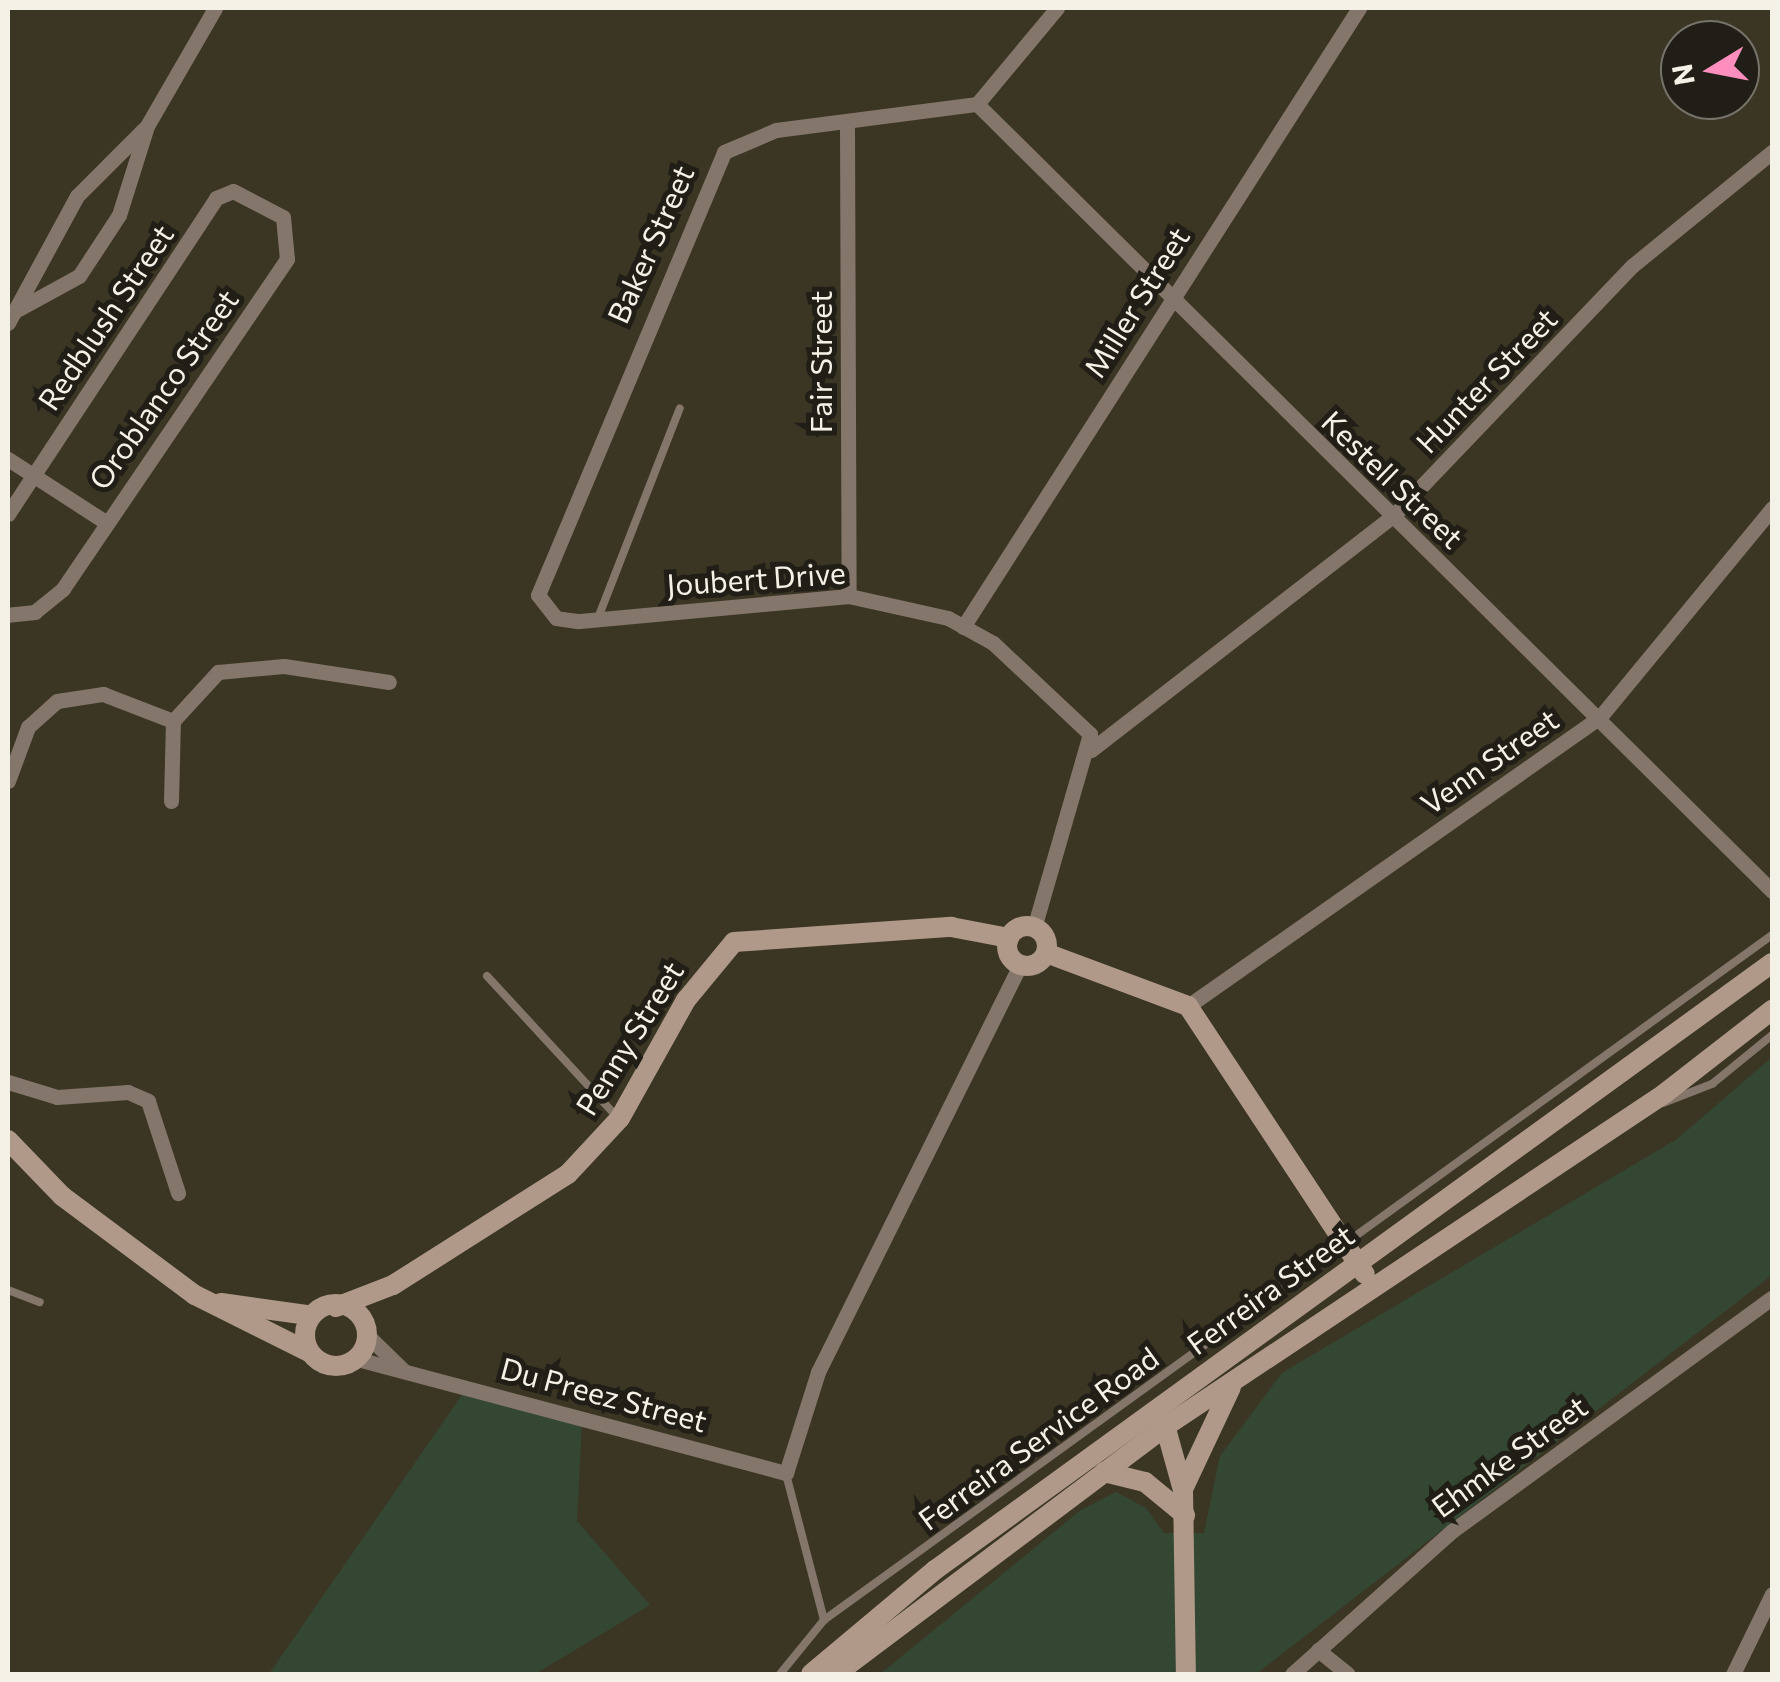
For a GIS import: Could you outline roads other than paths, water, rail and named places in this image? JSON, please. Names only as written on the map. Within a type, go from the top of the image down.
[{"type":"main road","name":"Penny Street","points":[[308,1315],[393,1285],[568,1174],[620,1118],[686,1000],[734,942],[951,926],[1009,938]]},
{"type":"main road","points":[[1046,953],[1034,928],[1009,938],[1020,964],[1046,953],[1188,1006],[1372,1284]]},
{"type":"main road","name":"Ferreira Street","points":[[836,1674],[1104,1472],[1162,1416],[1352,1254],[1772,963]]},
{"type":"main road","name":"Ferreira Street","points":[[811,1674],[921,1581],[1162,1416],[1235,1381],[1372,1284],[1639,1110],[1772,1010]]},
{"type":"main road","points":[[8,1140],[62,1196],[195,1295],[309,1352],[361,1360]]},
{"type":"main road","name":"Penny Street","points":[[361,1360],[369,1333],[393,1285]]},
{"type":"main road","points":[[195,1295],[308,1315],[309,1352]]},
{"type":"main road","points":[[336,1306],[369,1333]]},
{"type":"main road","points":[[1183,1490],[1235,1381]]},
{"type":"main road","points":[[1162,1416],[1183,1490],[1186,1674]]},
{"type":"main road","points":[[1104,1472],[1145,1482],[1184,1516]]},
{"type":"street","points":[[11,317],[79,276],[119,215],[147,126],[215,8]]},
{"type":"street","points":[[978,104],[1058,8]]},
{"type":"street","name":"Miller Street","points":[[963,626],[1359,8]]},
{"type":"street","name":"Baker Street","points":[[542,608],[539,575],[706,179],[750,138],[847,128],[904,110],[978,104]]},
{"type":"street","name":"Kestell Street","points":[[978,104],[1169,303],[1600,717],[1772,892]]},
{"type":"street","points":[[11,317],[77,196],[147,126]]},
{"type":"street","name":"Fair Street","points":[[847,128],[848,596]]},
{"type":"street","name":"Hunter Street","points":[[1091,750],[1393,516],[1632,266],[1772,152]]},
{"type":"street","name":"Redblush Street","points":[[34,476],[226,193]]},
{"type":"street","name":"Oroblanco Street","points":[[8,614],[50,604],[104,520],[287,259],[292,243],[282,217],[226,193]]},
{"type":"street","points":[[8,460],[104,520]]},
{"type":"street","points":[[8,514],[34,476]]},
{"type":"street","name":"Venn Street","points":[[1188,1006],[1600,717],[1772,508]]},
{"type":"street","name":"Joubert Drive","points":[[542,608],[556,618],[598,618],[848,596],[963,626],[1074,710],[1091,750]]},
{"type":"street","points":[[171,801],[172,722],[218,672],[242,666],[389,682]]},
{"type":"street","points":[[8,781],[28,726],[57,700],[103,694],[172,722]]},
{"type":"street","points":[[1034,928],[1091,750]]},
{"type":"street","points":[[786,1473],[818,1372],[1020,964]]},
{"type":"street","points":[[8,1082],[57,1098],[128,1092],[148,1101],[178,1194]]},
{"type":"street","name":"Ehmke Street","points":[[1292,1674],[1452,1531],[1772,1298]]},
{"type":"street","name":"Du Preez Street","points":[[369,1333],[406,1373]]},
{"type":"street","name":"Du Preez Street","points":[[361,1360],[786,1473]]},
{"type":"street","points":[[1733,1674],[1772,1594]]},
{"type":"street","points":[[1318,1650],[1348,1674]]},
{"type":"lane","points":[[598,618],[680,408]]},
{"type":"lane","name":"Ferreira Service Road","points":[[780,1674],[824,1620],[1352,1254],[1772,935]]},
{"type":"lane","points":[[486,976],[589,1096],[620,1118]]},
{"type":"lane","points":[[1639,1110],[1712,1084],[1772,1036]]},
{"type":"lane","points":[[8,1290],[40,1302]]},
{"type":"lane","points":[[786,1473],[824,1620]]}]
